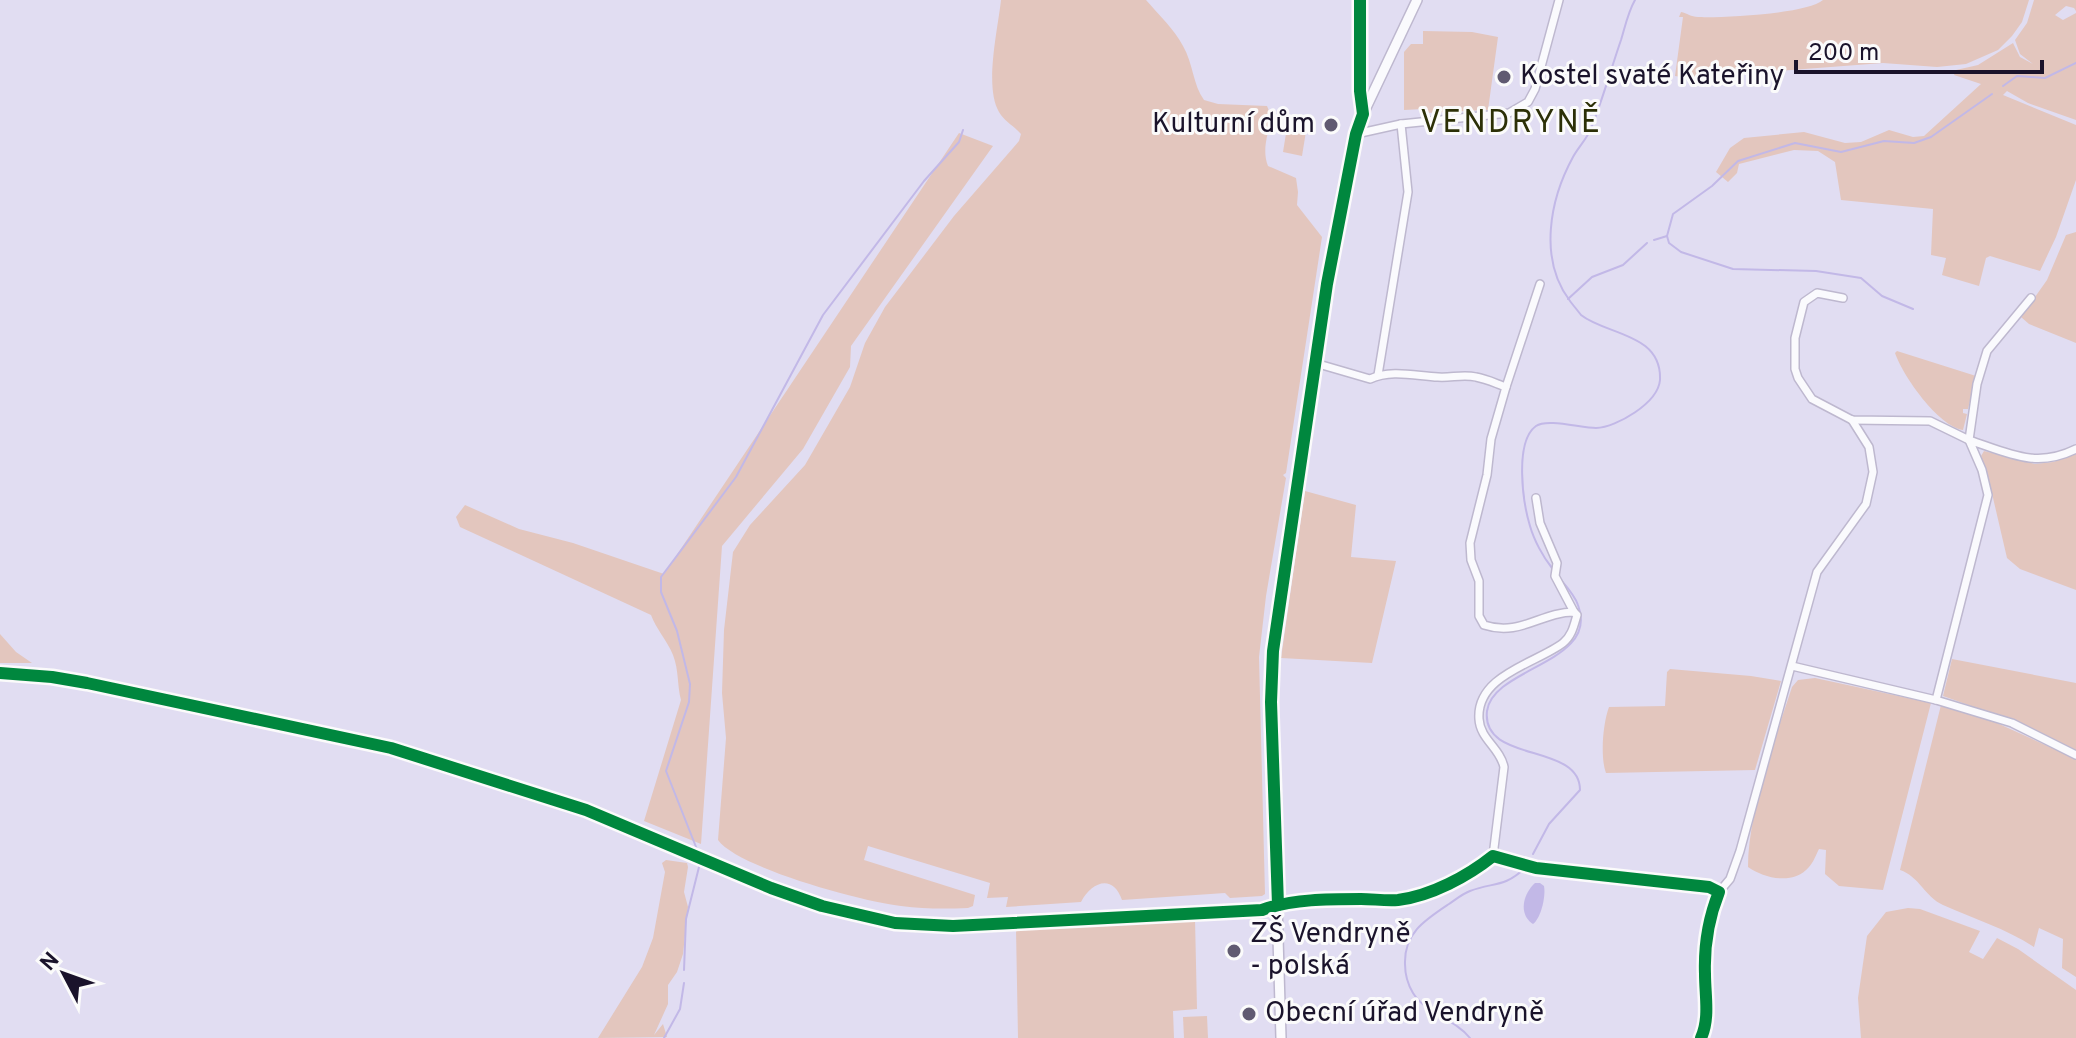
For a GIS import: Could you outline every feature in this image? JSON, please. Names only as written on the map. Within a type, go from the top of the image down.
[{"type":"street","points":[[1360,0],[1363,114]]},
{"type":"street","points":[[1281,1038],[1271,702],[1273,651],[1315,363],[1340,209],[1356,134],[1417,0]]},
{"type":"street","points":[[1356,134],[1401,124],[1497,115],[1519,109],[1528,102],[1535,89],[1559,0]]},
{"type":"street","points":[[1378,375],[1408,192],[1401,124]]},
{"type":"street","points":[[1540,284],[1491,439],[1487,475],[1470,543],[1471,560],[1479,581],[1479,616],[1484,625],[1516,629],[1565,612],[1574,612]]},
{"type":"street","points":[[1843,298],[1817,293],[1804,302],[1795,338],[1795,369],[1812,399],[1852,420],[1930,421],[1969,440],[2029,460],[2060,457],[2076,449]]},
{"type":"street","points":[[1936,700],[1988,495],[1982,470],[1969,440],[1977,384],[1987,351],[2031,298]]},
{"type":"street","points":[[1315,363],[1370,379],[1378,375],[1464,375],[1506,387]]},
{"type":"street","points":[[1701,1038],[1707,1003],[1705,951],[1719,892],[1730,879],[1740,851],[1817,572],[1866,504],[1873,472],[1869,447],[1852,420]]},
{"type":"street","points":[[0,673],[87,683],[391,748],[586,810],[771,888],[895,923],[931,927],[1043,922],[1262,910],[1278,905],[1357,899],[1397,900],[1419,895],[1477,868],[1493,856],[1504,767],[1502,757],[1482,734],[1478,720],[1481,701],[1497,682],[1564,642],[1574,628],[1577,615],[1555,576],[1556,566],[1540,523],[1536,498]]},
{"type":"street","points":[[1792,666],[1936,700],[2012,723],[2076,755]]},
{"type":"street","points":[[1493,856],[1536,868],[1709,887],[1719,892]]},
{"type":"shaded area","points":[[1001,0],[1146,0],[1183,46],[1204,100],[1218,104],[1267,106],[1270,120],[1265,149],[1268,166],[1296,178],[1297,205],[1322,237],[1286,473],[1283,475],[1286,478],[1259,657],[1265,894],[1262,896],[1230,898],[1225,893],[1122,900],[1113,886],[1102,883],[1090,889],[1081,902],[1006,907],[1008,897],[987,898],[990,883],[868,846],[864,860],[975,895],[973,906],[968,908],[910,907],[860,898],[803,882],[750,862],[718,840],[726,738],[722,693],[724,630],[733,552],[750,525],[805,465],[850,387],[865,343],[885,307],[954,216],[1019,141],[1021,134],[999,112],[993,88],[993,58]]},
{"type":"shaded area","points":[[1823,0],[2029,0],[2022,22],[2012,36],[1998,50],[1966,64],[1937,67],[1883,63],[1688,78],[1675,76],[1683,17],[1679,17],[1681,12],[1698,17],[1764,14],[1800,9]]},
{"type":"shaded area","points":[[2034,0],[2076,0],[2076,11],[2066,6],[2055,15],[2063,20],[2076,13],[2076,120],[2028,103],[2007,91],[2003,95],[2076,125],[2076,180],[2040,271],[1990,256],[1986,258],[1979,286],[1942,275],[1946,258],[1931,255],[1933,209],[1841,200],[1835,162],[1818,151],[1794,150],[1739,164],[1737,173],[1728,182],[1716,172],[1730,148],[1744,138],[1804,132],[1845,143],[1861,142],[1889,130],[1913,137],[1924,136],[1981,84],[1954,75],[1956,70],[1978,65],[2013,43],[2020,57],[2033,64],[2020,54],[2015,40],[2027,23]]},
{"type":"shaded area","points":[[1423,31],[1472,32],[1498,37],[1488,110],[1425,113],[1423,109],[1404,110],[1404,52],[1411,44],[1423,44]]},
{"type":"shaded area","points":[[1289,115],[1308,119],[1302,156],[1283,152]]},
{"type":"shaded area","points":[[959,133],[993,146],[851,346],[850,367],[803,449],[722,546],[701,844],[644,821],[681,700],[673,655],[651,615],[460,527],[456,517],[465,505],[519,529],[573,543],[664,574]]},
{"type":"shaded area","points":[[2076,232],[2076,343],[2029,324],[2021,317],[2047,280],[2066,235]]},
{"type":"shaded area","points":[[1897,351],[1976,376],[1968,409],[1963,409],[1963,413],[1967,414],[1963,430],[1943,420],[1923,399],[1899,363]]},
{"type":"shaded area","points":[[1984,451],[2035,464],[2076,454],[2076,590],[2020,569],[2007,558],[1981,456]]},
{"type":"shaded area","points":[[1305,491],[1356,505],[1351,557],[1396,561],[1372,663],[1281,658]]},
{"type":"shaded area","points":[[0,634],[16,652],[32,663],[0,663]]},
{"type":"shaded area","points":[[1952,659],[2076,683],[2076,751],[2005,718],[1943,696]]},
{"type":"shaded area","points":[[1670,669],[1781,681],[1755,770],[1606,773],[1603,740],[1609,707],[1665,706],[1667,672]]},
{"type":"shaded area","points":[[1815,678],[1931,703],[1883,890],[1839,886],[1825,874],[1826,850],[1819,849],[1803,873],[1788,878],[1763,875],[1748,867],[1757,800],[1792,687],[1798,680]]},
{"type":"shaded area","points":[[1941,705],[1997,723],[2076,759],[2076,977],[2062,968],[2063,939],[2039,928],[2034,947],[1937,901],[1900,870]]},
{"type":"shaded area","points":[[666,860],[687,863],[688,867],[684,892],[688,907],[683,954],[677,972],[668,985],[668,1004],[654,1035],[663,1024],[667,1037],[598,1038],[642,967],[653,938],[665,872],[662,863]]},
{"type":"shaded area","points":[[1535,883],[1544,886],[1544,895],[1541,912],[1533,924],[1525,915],[1524,904]]},
{"type":"shaded area","points":[[1920,909],[1980,931],[1969,952],[1983,959],[1997,938],[2076,990],[2076,1038],[1861,1038],[1858,998],[1867,936],[1886,912]]},
{"type":"shaded area","points":[[1195,919],[1197,1009],[1173,1011],[1174,1038],[1018,1038],[1016,929]]},
{"type":"shaded area","points":[[1207,1016],[1208,1038],[1184,1038],[1183,1017]]},
{"type":"waterway","points":[[1552,568],[1534,537],[1525,503],[1522,473],[1529,434],[1536,426],[1548,423],[1596,428],[1615,423],[1644,405],[1658,389],[1660,380],[1658,365],[1652,353],[1642,344],[1581,315],[1560,284],[1551,248],[1558,191],[1573,157],[1590,130],[1635,0]]},
{"type":"waterway","points":[[2003,86],[2017,76],[2045,78],[2076,63]]},
{"type":"waterway","points":[[1654,240],[1667,236],[1673,214],[1712,186],[1738,161],[1795,143],[1841,152],[1884,141],[1914,143],[1931,137],[1992,94]]},
{"type":"waterway","points":[[698,852],[666,771],[689,702],[690,684],[677,631],[661,592],[661,577],[736,477],[823,315],[924,181],[959,142],[963,130]]},
{"type":"waterway","points":[[1667,236],[1669,243],[1681,252],[1733,269],[1816,271],[1861,278],[1882,296],[1913,309]]},
{"type":"waterway","points":[[1568,299],[1592,277],[1623,265],[1647,243]]},
{"type":"waterway","points":[[1533,854],[1549,824],[1580,790],[1576,775],[1565,765],[1499,739],[1489,728],[1487,711],[1494,696],[1507,684],[1574,640],[1581,624],[1578,605],[1561,580]]},
{"type":"waterway","points":[[684,970],[686,919],[700,863]]},
{"type":"waterway","points":[[1470,1038],[1425,1006],[1413,993],[1405,972],[1408,944],[1424,922],[1461,895],[1504,882],[1525,868]]},
{"type":"waterway","points":[[664,1038],[680,1009],[684,983]]},
{"type":"cycle path","points":[[1278,905],[1271,702],[1273,651],[1327,284],[1356,134],[1363,114],[1360,0]]},
{"type":"cycle path","points":[[0,673],[87,683],[391,748],[586,810],[771,888],[822,906],[895,923],[953,926],[1262,910],[1324,900],[1398,900],[1448,884],[1493,856],[1536,868],[1709,887],[1719,892],[1706,943],[1706,1015],[1701,1038]]},
{"type":"place","name":"Kostel svaté Kateřiny","points":[[1504,77]]},
{"type":"place","name":"Kulturní dům","points":[[1331,125]]},
{"type":"place","name":"ZŠ Vendryně - polská","points":[[1234,951]]},
{"type":"place","name":"Obecní úřad Vendryně","points":[[1249,1014]]},
{"type":"district","name":"VENDRYNĚ","points":[[1511,124]]}]
